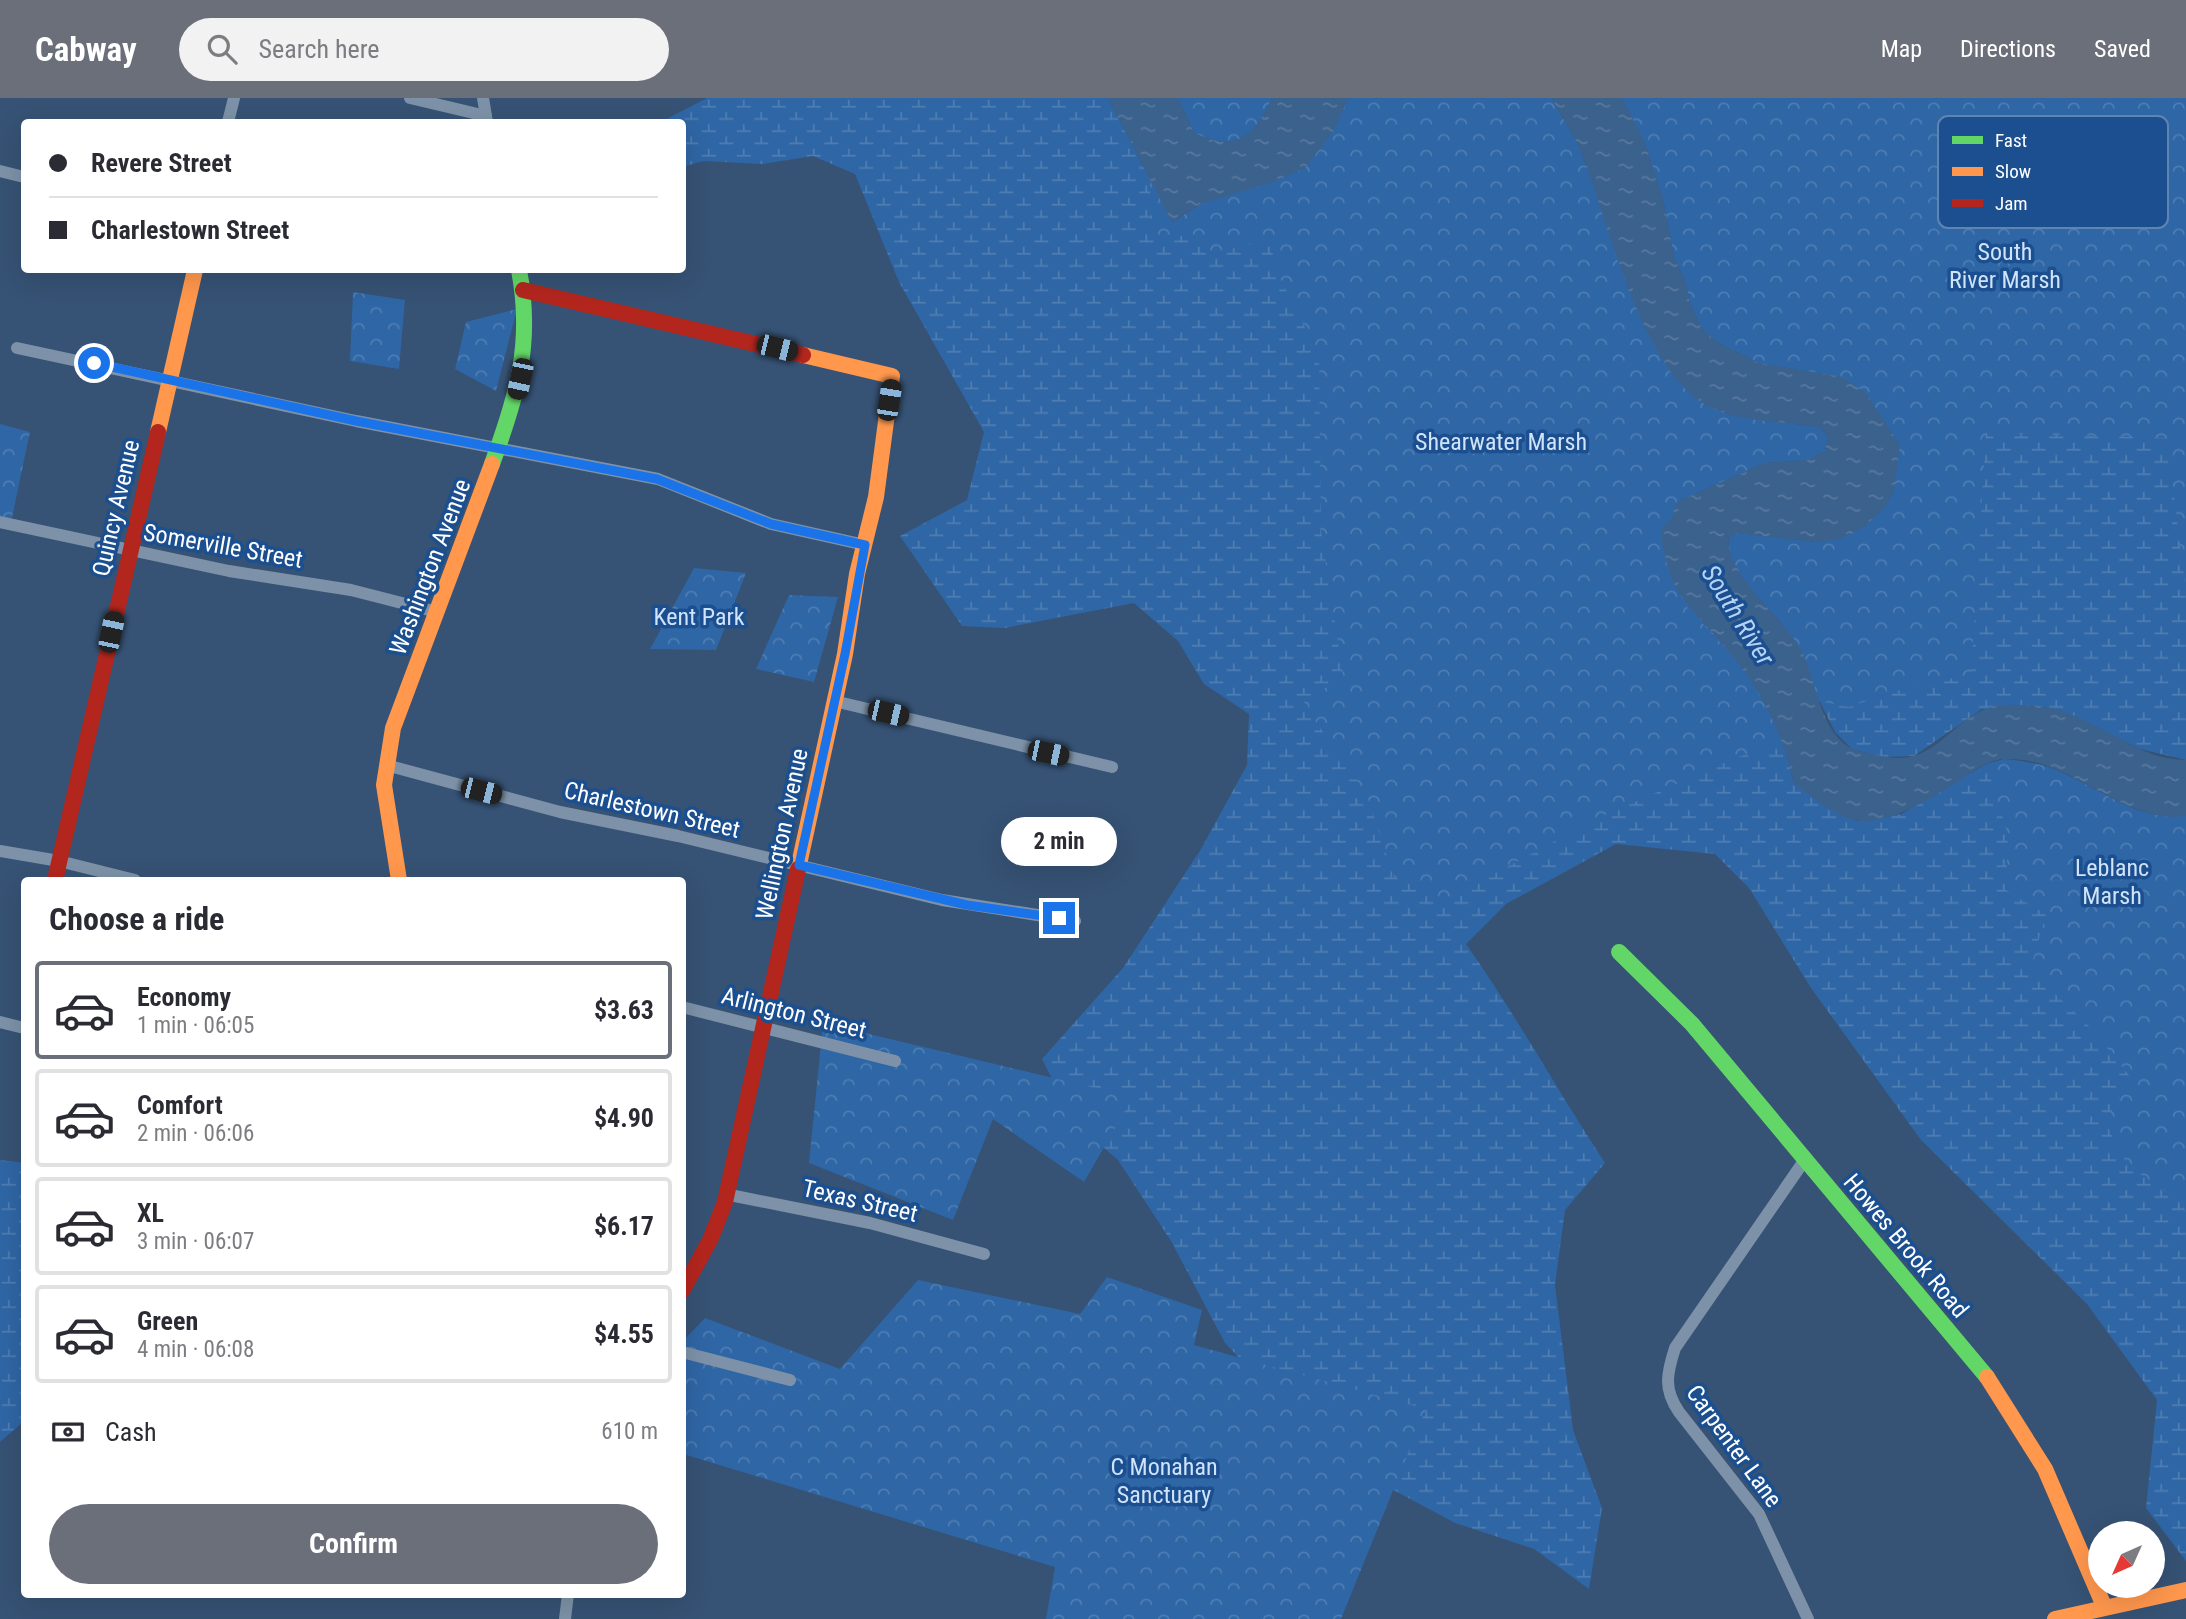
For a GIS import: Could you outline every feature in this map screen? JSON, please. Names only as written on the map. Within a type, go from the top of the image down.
[{"type":"street","points":[[229,119],[234,98]]},
{"type":"street","points":[[410,98],[486,119],[483,98]]},
{"type":"street","points":[[0,171],[21,176]]},
{"type":"street","name":"Quincy Avenue","points":[[56,877],[194,273]]},
{"type":"street","name":"Washington Avenue","points":[[399,877],[384,785],[393,728],[498,448],[520,379],[524,347],[523,290],[520,273]]},
{"type":"street","name":"Wellington Avenue","points":[[523,290],[892,376],[876,497],[799,865],[725,1194],[710,1240],[686,1284]]},
{"type":"street","points":[[17,348],[171,379],[356,421],[657,479],[771,524],[865,545]]},
{"type":"street","name":"Somerville Street","points":[[0,522],[229,571],[351,590],[437,612]]},
{"type":"street","points":[[834,701],[1112,766]]},
{"type":"street","name":"Charlestown Street","points":[[386,765],[560,811],[967,905],[1075,921]]},
{"type":"street","points":[[0,851],[59,861],[123,877]]},
{"type":"street","name":"Howes Brook Road","points":[[1619,952],[1653,981],[1964,1349],[2006,1404],[2047,1473],[2104,1606]]},
{"type":"street","name":"Arlington Street","points":[[686,1007],[895,1061]]},
{"type":"street","points":[[0,1022],[21,1026]]},
{"type":"street","name":"Carpenter Lane","points":[[1804,1161],[1675,1348],[1667,1371],[1667,1385],[1670,1398],[1679,1412],[1759,1514],[1808,1619]]},
{"type":"street","name":"Texas Street","points":[[725,1194],[870,1223],[984,1254]]},
{"type":"street","points":[[686,1353],[790,1380]]},
{"type":"street","points":[[2055,1619],[2104,1606],[2186,1590]]},
{"type":"street","points":[[565,1619],[568,1598]]},
{"type":"green space","points":[[707,98],[1108,98],[1172,222],[1334,130],[1348,98],[1552,98],[1702,403],[1732,414],[1779,422],[1677,502],[1783,738],[1794,784],[1856,821],[1901,814],[1986,764],[2005,759],[2120,806],[2166,816],[2186,816],[2186,1561],[2165,1533],[2165,1521],[2156,1521],[2146,1508],[2157,1400],[2087,1304],[1921,1140],[1811,988],[1749,888],[1715,854],[1616,844],[1506,904],[1466,944],[1605,1163],[1565,1210],[1555,1285],[1573,1430],[1602,1508],[1589,1589],[1534,1549],[1455,1523],[1371,1478],[1275,1395],[1225,1343],[1171,1241],[1118,1160],[1074,1122],[1042,1059],[1123,968],[1201,849],[1247,765],[1249,714],[1204,684],[1178,641],[1134,603],[1005,628],[962,626],[900,536],[967,500],[984,432],[899,282],[855,174],[813,156],[763,164],[703,161],[686,166],[686,119],[667,119]]},
{"type":"green space","points":[[1178,98],[1272,98],[1258,123],[1242,138],[1221,141],[1194,133]]},
{"type":"green space","name":"Shearwater Marsh","points":[[1348,98],[1552,98],[1582,154],[1643,324],[1680,383],[1702,402],[1715,409],[1744,418],[1821,428],[1828,438],[1825,451],[1809,460],[1765,463],[1677,502],[1671,519],[1661,530],[1669,570],[1684,604],[1732,655],[1765,704],[1783,738],[1602,816],[1445,900],[1394,877],[1367,796],[1303,703],[1343,676],[1321,531],[1319,356],[1276,270],[1270,240],[1209,254],[1187,235],[1151,240],[1150,178],[1173,222],[1200,204],[1273,182],[1305,168],[1334,130]]},
{"type":"green space","name":"South River Marsh","points":[[1622,98],[2186,98],[2186,760],[2140,749],[2059,710],[1982,709],[1914,756],[1882,757],[1852,749],[1835,732],[1736,533],[1815,542],[1842,377],[1759,363]]},
{"type":"green space","name":"South River Marsh","points":[[1622,98],[2186,98],[2186,593],[2167,438],[1986,433],[1971,675],[1915,685],[1849,707],[1818,701],[1804,654],[1735,566],[1729,552],[1729,538],[1736,533],[1815,542],[1842,377],[1759,363],[1718,343],[1702,329],[1690,304],[1686,284],[1674,257],[1663,199],[1645,144]]},
{"type":"green space","points":[[353,292],[405,300],[399,369],[350,361]]},
{"type":"green space","points":[[517,309],[496,391],[455,369],[466,322]]},
{"type":"green space","points":[[0,424],[30,432],[10,527],[0,525]]},
{"type":"green space","name":"Kent Park","points":[[694,568],[746,573],[716,650],[650,649]]},
{"type":"green space","name":"Kent Park","points":[[789,595],[838,597],[814,682],[756,669]]},
{"type":"green space","name":"Leblanc Marsh","points":[[2005,759],[2034,763],[2056,770],[2138,810],[2169,817],[2186,816],[2186,1234],[2183,1203],[2128,1166],[2105,1122],[2132,1079],[2092,1029],[2030,970],[2046,914],[2006,891],[2008,835],[1986,764]]},
{"type":"green space","points":[[823,1023],[1133,1097],[1084,1182],[993,1119],[953,1220],[809,1163]]},
{"type":"green space","points":[[0,1160],[21,1163],[21,1424],[0,1442]]},
{"type":"green space","name":"C Monahan Sanctuary","points":[[1107,1277],[1202,1310],[1194,1345],[1426,1409],[1341,1619],[1046,1619],[1055,1567],[686,1455],[686,1338],[705,1318],[840,1369],[918,1280],[1080,1314]]},
{"type":"water","points":[[1108,98],[1178,98],[1194,133],[1209,139],[1232,141],[1242,138],[1258,123],[1272,98],[1348,98],[1334,130],[1305,168],[1273,182],[1200,204],[1172,222]]},
{"type":"water","name":"South River","points":[[1552,98],[1622,98],[1645,144],[1663,199],[1674,257],[1686,284],[1690,304],[1702,329],[1718,343],[1759,363],[1842,377],[1866,393],[1900,445],[1894,491],[1886,506],[1864,527],[1841,539],[1815,542],[1736,533],[1729,538],[1729,550],[1744,578],[1799,646],[1826,719],[1834,732],[1844,743],[1856,750],[1900,758],[1925,751],[1968,719],[1991,707],[2018,705],[2052,708],[2152,754],[2186,760],[2186,816],[2162,816],[2139,810],[2052,768],[2029,761],[2005,759],[1986,764],[1908,810],[1866,821],[1838,814],[1794,784],[1778,732],[1762,699],[1742,669],[1684,600],[1676,586],[1664,553],[1661,530],[1671,519],[1677,502],[1765,463],[1809,460],[1825,451],[1828,438],[1821,428],[1744,418],[1714,409],[1701,402],[1679,383],[1660,356],[1643,324],[1582,154]]},
{"type":"traffic: fast","points":[[492,464],[509,415],[520,369],[524,322],[519,273]]},
{"type":"traffic: fast","points":[[1619,952],[1692,1024],[1987,1377]]},
{"type":"traffic: slow","points":[[158,432],[194,273]]},
{"type":"traffic: slow","points":[[798,869],[845,654],[857,574],[876,497],[892,376],[803,355]]},
{"type":"traffic: slow","points":[[399,877],[384,785],[393,728],[492,464]]},
{"type":"traffic: slow","points":[[1987,1377],[2045,1469],[2104,1606]]},
{"type":"traffic: slow","points":[[2055,1619],[2186,1590]]},
{"type":"traffic: jam","points":[[523,290],[803,355]]},
{"type":"traffic: jam","points":[[56,877],[158,432]]},
{"type":"traffic: jam","points":[[686,1284],[710,1240],[725,1202],[798,869]]},
{"type":"route","points":[[94,363],[356,421],[657,479],[771,524],[865,545],[845,654],[799,865],[967,905],[1059,918]]}]
